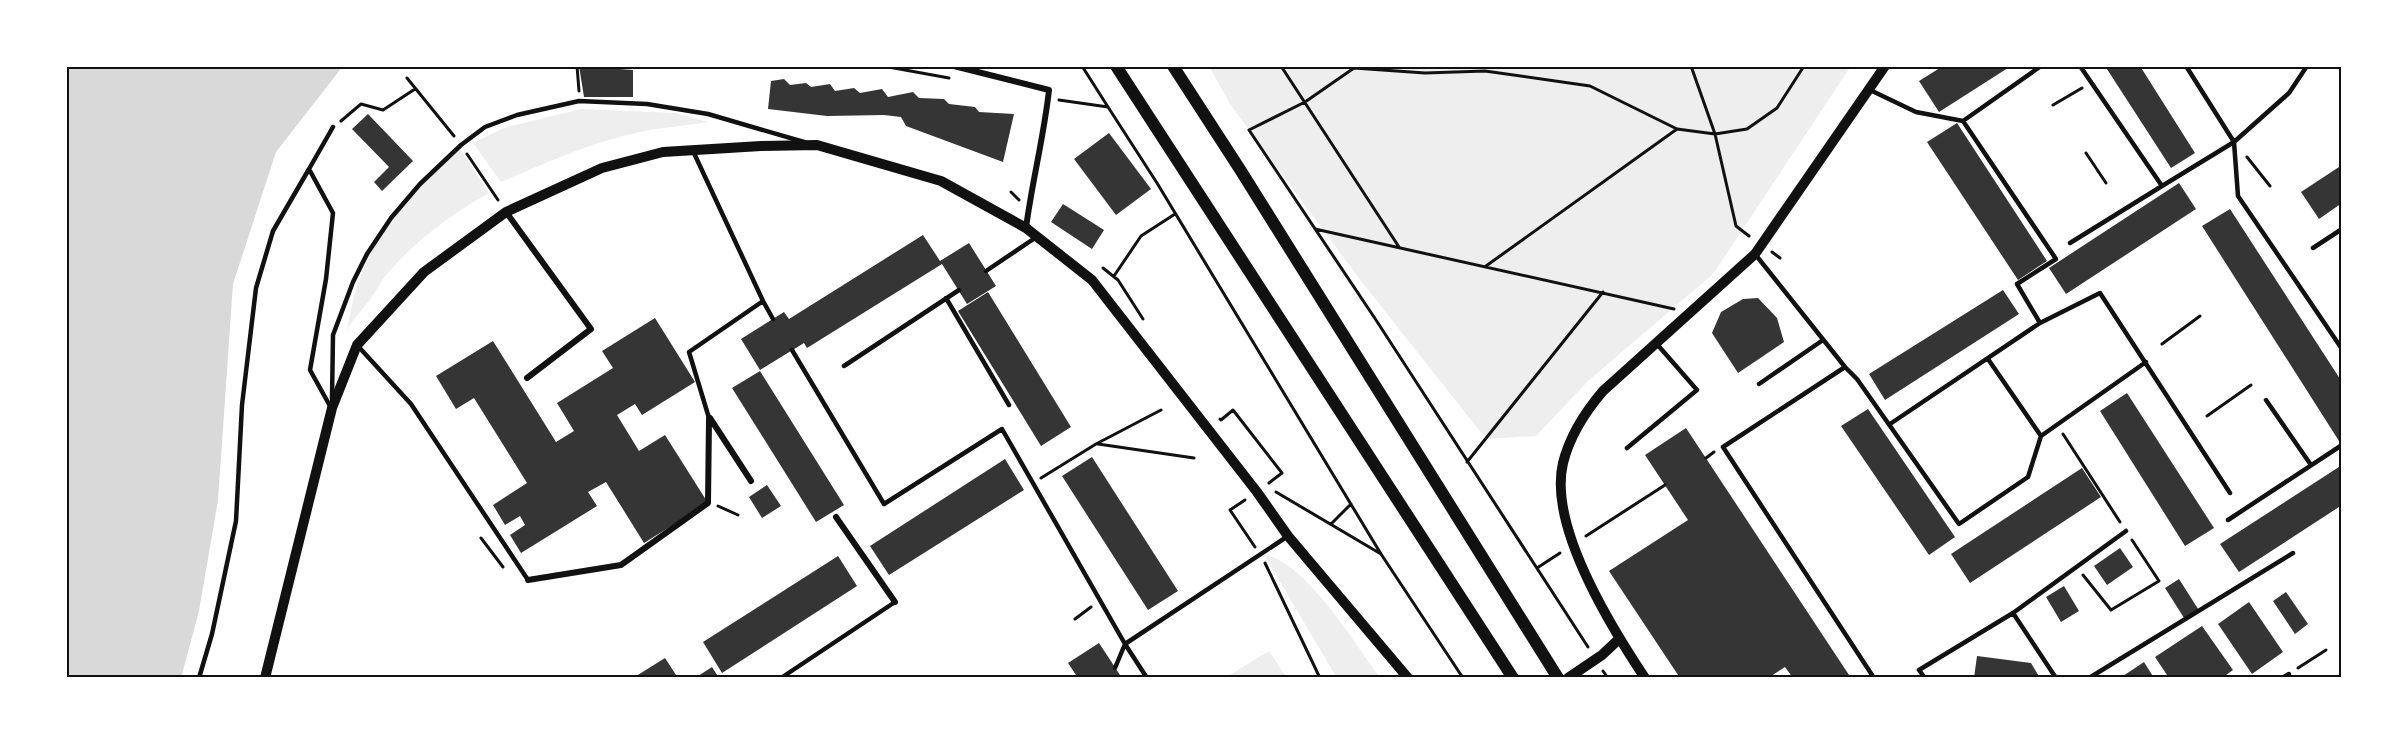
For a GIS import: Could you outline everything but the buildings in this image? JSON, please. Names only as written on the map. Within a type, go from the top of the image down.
[{"type":"main road","points":[[1116,66],[1513,678]]},
{"type":"main road","points":[[1173,66],[1236,162],[1558,678]]},
{"type":"street","points":[[954,66],[1049,90],[1046,122],[1033,173],[1026,228]]},
{"type":"street","points":[[1645,678],[1619,639],[1569,535],[1561,488],[1563,464],[1570,441],[1587,410],[1603,391],[1755,254],[1885,66]]},
{"type":"street","points":[[266,678],[332,408],[357,345],[424,272],[506,212],[603,168],[663,152],[817,145],[941,181],[1026,228],[1092,280],[1250,483],[1288,536],[1408,678]]},
{"type":"street","points":[[506,212],[591,329],[527,378]]},
{"type":"street","points":[[709,418],[751,481]]},
{"type":"street","points":[[528,580],[621,565],[708,503],[709,418]]},
{"type":"street","points":[[836,517],[895,602]]},
{"type":"street","points":[[1568,678],[1602,655],[1619,639]]},
{"type":"lane","points":[[1963,121],[2041,66]]},
{"type":"lane","points":[[2080,66],[2162,186]]},
{"type":"lane","points":[[2186,66],[2234,142],[2238,196],[2342,350]]},
{"type":"lane","points":[[2070,243],[2234,142],[2289,93],[2307,66]]},
{"type":"lane","points":[[1870,90],[1916,112],[1963,121],[2056,259],[2017,284],[2040,323]]},
{"type":"lane","points":[[332,408],[333,335],[353,282],[367,254],[391,218],[420,184],[461,145],[485,127],[517,115],[579,101],[647,104],[708,114],[817,145]]},
{"type":"lane","points":[[199,678],[212,634],[236,521],[242,405],[256,288],[273,231],[333,127]]},
{"type":"lane","points":[[693,150],[763,301],[774,319]]},
{"type":"lane","points":[[309,169],[333,213],[326,279],[310,370],[332,408]]},
{"type":"lane","points":[[2313,248],[2342,229]]},
{"type":"lane","points":[[986,271],[1037,236]]},
{"type":"lane","points":[[1755,254],[1857,379],[1959,524],[2028,477],[2042,436],[2146,362]]},
{"type":"lane","points":[[844,366],[958,290]]},
{"type":"lane","points":[[1890,424],[2040,323],[2100,293],[2230,493]]},
{"type":"lane","points":[[946,298],[1009,405]]},
{"type":"lane","points":[[709,418],[690,352],[763,301]]},
{"type":"lane","points":[[1759,384],[1823,340]]},
{"type":"lane","points":[[1627,448],[1697,390],[1656,343]]},
{"type":"lane","points":[[357,345],[411,404],[528,580]]},
{"type":"lane","points":[[792,350],[884,504],[1002,429],[1125,644],[1147,678]]},
{"type":"lane","points":[[1988,359],[2042,436]]},
{"type":"lane","points":[[1845,367],[1722,447],[1874,678]]},
{"type":"lane","points":[[2266,400],[2311,465]]},
{"type":"lane","points":[[2228,520],[2342,445]]},
{"type":"lane","points":[[1925,678],[1919,670],[2013,613],[2126,531]]},
{"type":"lane","points":[[1115,668],[1125,644],[1288,536]]},
{"type":"lane","points":[[2089,678],[2293,553]]},
{"type":"lane","points":[[781,678],[895,602]]},
{"type":"lane","points":[[2013,613],[2056,678]]},
{"type":"lane","points":[[2282,678],[2289,674]]},
{"type":"path","points":[[577,66],[579,101]]},
{"type":"path","points":[[612,66],[650,66]]},
{"type":"path","points":[[1082,66],[1108,106]]},
{"type":"path","points":[[1281,66],[1399,247]]},
{"type":"path","points":[[1690,66],[1715,134],[1736,226],[1780,258]]},
{"type":"path","points":[[1589,650],[1250,130],[1305,102],[1354,67],[1425,73],[1485,71],[1590,86],[1677,129],[1715,134],[1747,129],[1776,108],[1804,66]]},
{"type":"path","points":[[2053,105],[2091,82]]},
{"type":"path","points":[[333,127],[361,104],[383,110],[415,89]]},
{"type":"path","points":[[1486,266],[1677,129]]},
{"type":"path","points":[[2234,142],[2270,186]]},
{"type":"path","points":[[2086,153],[2106,183]]},
{"type":"path","points":[[1157,183],[1381,554]]},
{"type":"path","points":[[1114,276],[1141,236],[1175,214]]},
{"type":"path","points":[[1315,230],[1673,308],[1682,320]]},
{"type":"path","points":[[1467,462],[1604,292]]},
{"type":"path","points":[[2162,344],[2200,316]]},
{"type":"path","points":[[2207,416],[2251,385]]},
{"type":"path","points":[[1034,482],[1096,444],[1161,410]]},
{"type":"path","points":[[1214,411],[1221,420],[1233,410],[1282,473],[1265,486]]},
{"type":"path","points":[[2057,425],[2159,581],[2111,610],[2076,567]]},
{"type":"path","points":[[1096,444],[1194,458]]},
{"type":"path","points":[[1586,536],[1665,485]]},
{"type":"path","points":[[1330,524],[1351,504]]},
{"type":"path","points":[[718,506],[738,515]]},
{"type":"path","points":[[481,538],[503,567]]},
{"type":"path","points":[[1537,568],[1566,549]]},
{"type":"path","points":[[1076,619],[1100,600]]},
{"type":"path","points":[[2289,674],[2325,650]]},
{"type":"path","points":[[1448,655],[1463,678]]},
{"type":"path","points":[[1602,669],[1608,678]]},
{"type":"shaded area","points":[[66,66],[343,66],[276,152],[233,284],[218,500],[199,611],[181,678],[66,678]]},
{"type":"shaded area","points":[[1209,66],[1851,66],[1713,274],[1588,381],[1536,436],[1486,439],[1358,277],[1230,104]]},
{"type":"shaded area","points":[[581,109],[676,113],[708,122],[648,130],[604,141],[501,182],[473,143],[504,128]]},
{"type":"shaded area","points":[[460,149],[489,193],[448,219],[410,250],[385,277],[347,330],[364,267],[385,229],[412,195]]},
{"type":"shaded area","points":[[1264,555],[1279,560],[1312,587],[1380,678],[1337,678]]},
{"type":"shaded area","points":[[1269,651],[1287,678],[1225,678]]}]
